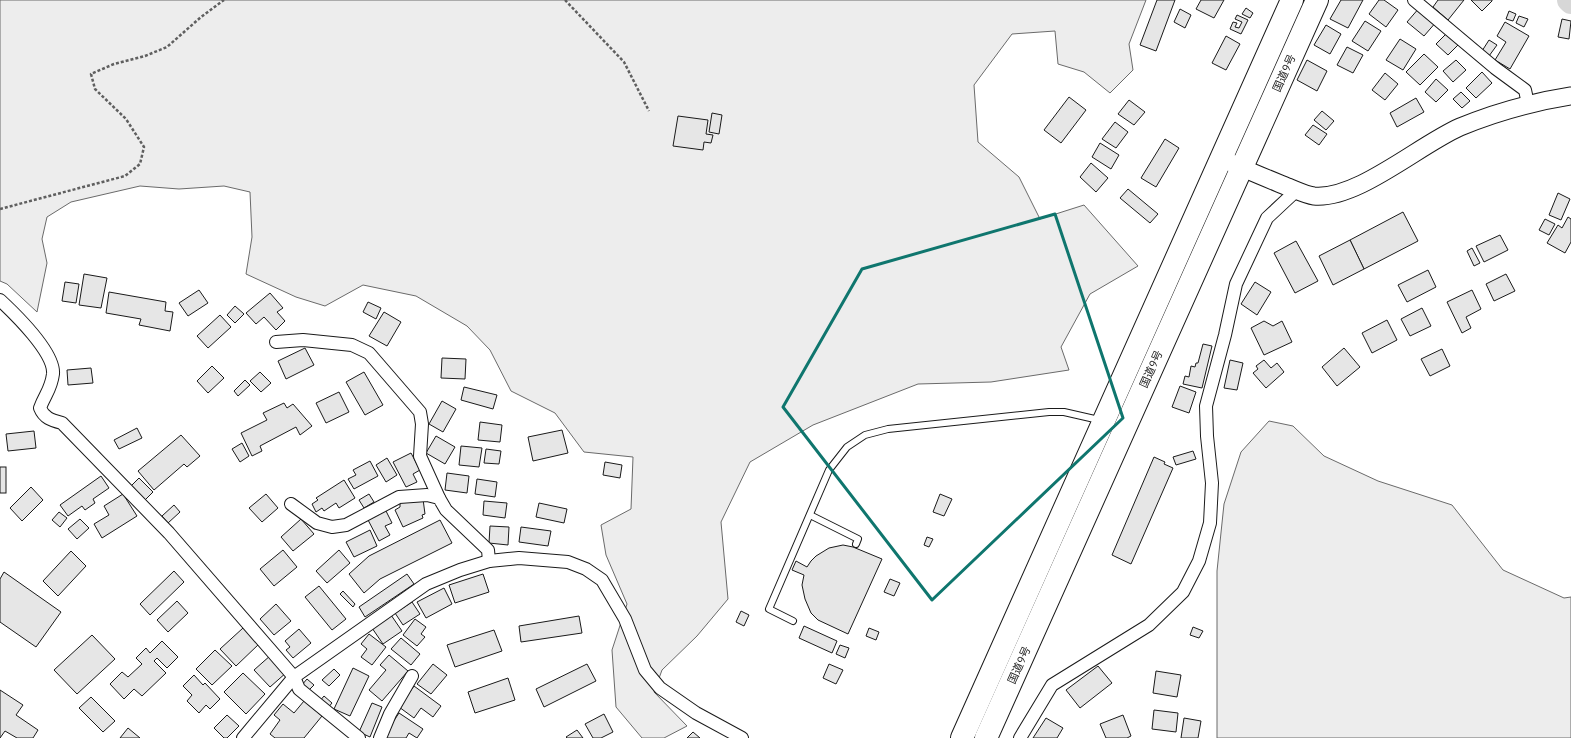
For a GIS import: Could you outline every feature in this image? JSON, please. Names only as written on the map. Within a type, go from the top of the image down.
[{"type":"highway","name":"国道9号","points":[[962,738],[1292,0]]},
{"type":"highway","name":"国道9号","points":[[986,738],[1317,0]]},
{"type":"street","points":[[1414,0],[1495,68],[1524,90],[1528,104]]},
{"type":"street","points":[[1222,158],[1242,168],[1314,196],[1338,194],[1362,185],[1434,140],[1460,127],[1488,116],[1528,104],[1571,96]]},
{"type":"street","points":[[1020,738],[1052,684],[1149,624],[1183,592],[1199,561],[1210,522],[1212,483],[1206,406],[1225,335],[1236,284],[1267,218],[1297,190]]},
{"type":"street","points":[[0,300],[34,336],[47,354],[53,371],[50,390],[44,398],[40,408],[43,415],[62,423],[169,533],[294,676],[300,689],[359,738]]},
{"type":"street","points":[[276,342],[303,340],[352,345],[369,353],[420,412],[422,424],[420,456],[439,498],[446,510],[488,550],[489,561]]},
{"type":"street","points":[[291,504],[317,523],[332,527],[346,525],[399,497],[427,495],[439,498]]},
{"type":"street","points":[[244,738],[294,676],[426,584],[460,570],[489,561],[519,558],[568,562],[586,569],[602,580],[625,619],[645,670],[660,688],[696,712],[742,738]]},
{"type":"street","points":[[380,738],[390,714],[412,676]]},
{"type":"lane","points":[[793,621],[769,609],[829,470],[847,447],[865,436],[888,429],[1049,412],[1064,412],[1104,422]]},
{"type":"lane","points":[[810,515],[858,539],[856,544]]},
{"type":"path","points":[[0,209],[125,176],[140,164],[144,147],[126,119],[95,89],[91,74],[114,64],[145,56],[168,47],[201,17],[224,0]]},
{"type":"path","points":[[565,0],[624,62],[649,111]]},
{"type":"highlighted area","points":[[1055,214],[1123,418],[932,600],[783,407],[862,269]]},
{"type":"shaded area","points":[[0,0],[1146,0],[1129,44],[1133,70],[1110,93],[1084,72],[1058,64],[1055,31],[1012,34],[974,85],[978,142],[1019,177],[1040,219],[1084,205],[1138,266],[1090,294],[1061,347],[1069,370],[991,382],[918,384],[813,425],[750,462],[721,522],[728,599],[697,636],[662,670],[654,692],[687,726],[664,738],[642,738],[616,707],[612,650],[627,604],[606,555],[601,525],[631,509],[633,457],[584,452],[555,413],[511,391],[490,350],[467,326],[416,296],[363,285],[325,306],[296,297],[246,274],[252,237],[250,192],[224,186],[179,189],[140,186],[71,202],[47,217],[42,239],[47,263],[37,312],[7,284],[0,281]]},
{"type":"shaded area","points":[[1269,421],[1293,426],[1324,456],[1378,481],[1452,505],[1503,570],[1564,598],[1571,597],[1571,738],[1217,738],[1217,571],[1224,504],[1241,452]]},
{"type":"building","points":[[1157,0],[1175,0],[1156,51],[1140,45]]},
{"type":"building","points":[[1201,0],[1224,0],[1214,18],[1196,9]]},
{"type":"building","points":[[1341,0],[1363,0],[1348,28],[1330,19]]},
{"type":"building","points":[[1379,0],[1384,0],[1398,10],[1386,27],[1369,14]]},
{"type":"building","points":[[1438,0],[1464,0],[1448,20],[1433,7]]},
{"type":"building","points":[[1471,0],[1492,0],[1492,1],[1482,11]]},
{"type":"building","points":[[1420,7],[1437,21],[1424,36],[1407,22]]},
{"type":"building","points":[[1246,8],[1253,13],[1250,18],[1242,14]]},
{"type":"building","points":[[1180,9],[1191,15],[1185,28],[1174,22]]},
{"type":"building","points":[[1509,11],[1516,14],[1513,21],[1506,19]]},
{"type":"building","points":[[1237,15],[1248,20],[1241,34],[1230,29],[1233,22],[1237,23],[1235,27],[1239,28],[1242,22],[1235,19]]},
{"type":"building","points":[[1519,16],[1528,19],[1524,27],[1516,23]]},
{"type":"building","points":[[1562,19],[1571,21],[1569,39],[1558,37]]},
{"type":"building","points":[[1365,21],[1381,31],[1368,51],[1352,41]]},
{"type":"building","points":[[1505,22],[1529,36],[1510,69],[1495,60],[1506,42],[1497,36]]},
{"type":"building","points":[[1326,25],[1341,34],[1330,54],[1314,45]]},
{"type":"building","points":[[1448,32],[1459,44],[1448,55],[1436,44]]},
{"type":"building","points":[[1226,36],[1240,44],[1226,70],[1212,63]]},
{"type":"building","points":[[1400,39],[1416,49],[1403,70],[1386,60]]},
{"type":"building","points":[[1489,40],[1497,45],[1489,56],[1482,51]]},
{"type":"building","points":[[1347,47],[1363,55],[1353,73],[1337,65]]},
{"type":"building","points":[[1424,54],[1438,67],[1420,85],[1406,72]]},
{"type":"building","points":[[1307,60],[1327,71],[1317,91],[1297,80]]},
{"type":"building","points":[[1456,60],[1466,70],[1453,82],[1443,71]]},
{"type":"building","points":[[1482,72],[1492,83],[1476,98],[1466,88]]},
{"type":"building","points":[[1385,73],[1398,84],[1385,100],[1372,90]]},
{"type":"building","points":[[1436,79],[1448,90],[1436,102],[1425,92]]},
{"type":"building","points":[[1461,92],[1470,101],[1462,108],[1453,99]]},
{"type":"building","points":[[1069,97],[1086,110],[1061,143],[1044,130]]},
{"type":"building","points":[[1416,98],[1424,112],[1397,127],[1390,113]]},
{"type":"building","points":[[1129,100],[1145,112],[1134,125],[1118,114]]},
{"type":"building","points":[[1322,111],[1334,121],[1326,130],[1314,120]]},
{"type":"building","points":[[712,113],[722,115],[719,134],[709,132]]},
{"type":"building","points":[[678,116],[708,120],[706,134],[713,135],[711,143],[704,142],[703,150],[673,146]]},
{"type":"building","points":[[1115,122],[1128,132],[1116,148],[1102,139]]},
{"type":"building","points":[[1313,125],[1327,134],[1319,145],[1305,135]]},
{"type":"building","points":[[1165,139],[1179,148],[1156,187],[1141,178]]},
{"type":"building","points":[[1100,143],[1119,155],[1111,169],[1092,157]]},
{"type":"building","points":[[1091,163],[1108,178],[1096,192],[1080,177]]},
{"type":"building","points":[[1128,189],[1158,214],[1150,223],[1120,198]]},
{"type":"building","points":[[1558,193],[1570,199],[1561,220],[1549,215]]},
{"type":"building","points":[[1403,212],[1418,241],[1364,269],[1350,240]]},
{"type":"building","points":[[1568,217],[1571,219],[1571,242],[1565,253],[1547,243],[1558,225],[1562,228]]},
{"type":"building","points":[[1545,219],[1555,224],[1549,235],[1539,230]]},
{"type":"building","points":[[1500,235],[1508,250],[1484,262],[1476,246]]},
{"type":"building","points":[[1350,240],[1364,269],[1333,285],[1319,256]]},
{"type":"building","points":[[1296,241],[1318,281],[1295,293],[1274,253]]},
{"type":"building","points":[[1472,248],[1480,263],[1474,266],[1467,251]]},
{"type":"building","points":[[1428,270],[1436,287],[1407,302],[1398,285]]},
{"type":"building","points":[[84,274],[107,278],[101,308],[79,305]]},
{"type":"building","points":[[1506,274],[1515,291],[1494,301],[1486,284]]},
{"type":"building","points":[[65,282],[79,284],[76,303],[62,301]]},
{"type":"building","points":[[1255,282],[1271,292],[1257,315],[1241,304]]},
{"type":"building","points":[[199,290],[208,303],[188,316],[179,303]]},
{"type":"building","points":[[1472,290],[1481,309],[1466,317],[1471,328],[1462,333],[1447,302]]},
{"type":"building","points":[[109,292],[166,302],[165,311],[173,312],[170,331],[139,325],[141,319],[106,313]]},
{"type":"building","points":[[270,293],[283,308],[277,312],[285,321],[276,330],[264,317],[256,324],[246,313]]},
{"type":"building","points":[[368,302],[381,308],[376,319],[363,312]]},
{"type":"building","points":[[235,306],[244,314],[235,323],[227,315]]},
{"type":"building","points":[[1422,308],[1431,326],[1410,336],[1401,319]]},
{"type":"building","points":[[384,312],[401,322],[387,346],[369,336]]},
{"type":"building","points":[[220,315],[231,327],[208,348],[197,336]]},
{"type":"building","points":[[1387,320],[1397,340],[1372,353],[1362,333]]},
{"type":"building","points":[[1264,321],[1273,326],[1282,321],[1292,342],[1264,355],[1251,328]]},
{"type":"building","points":[[1203,344],[1212,346],[1202,388],[1183,384],[1185,376],[1189,377],[1191,366],[1195,367],[1196,363],[1198,363]]},
{"type":"building","points":[[305,348],[314,365],[286,379],[278,361]]},
{"type":"building","points":[[1344,348],[1360,367],[1337,386],[1322,367]]},
{"type":"building","points":[[1442,349],[1450,366],[1430,376],[1421,359]]},
{"type":"building","points":[[442,358],[466,359],[465,379],[441,378]]},
{"type":"building","points":[[1230,360],[1243,363],[1237,390],[1224,388]]},
{"type":"building","points":[[1264,360],[1271,368],[1277,363],[1284,372],[1266,388],[1253,373],[1258,369],[1256,366]]},
{"type":"building","points":[[212,366],[224,378],[208,393],[197,381]]},
{"type":"building","points":[[91,368],[93,383],[68,385],[67,370]]},
{"type":"building","points":[[260,372],[271,383],[261,392],[250,381]]},
{"type":"building","points":[[364,372],[383,405],[365,415],[346,382]]},
{"type":"building","points":[[245,380],[250,385],[238,396],[234,391]]},
{"type":"building","points":[[1180,386],[1196,392],[1189,413],[1172,407]]},
{"type":"building","points":[[464,387],[497,395],[493,409],[461,400]]},
{"type":"building","points":[[339,392],[349,412],[326,423],[316,403]]},
{"type":"building","points":[[442,401],[456,409],[443,432],[429,424]]},
{"type":"building","points":[[284,403],[287,408],[293,404],[312,426],[300,435],[296,427],[260,446],[262,451],[252,456],[241,433],[267,420],[263,413]]},
{"type":"building","points":[[480,422],[502,425],[500,442],[478,440]]},
{"type":"building","points":[[137,428],[142,438],[119,449],[114,440]]},
{"type":"building","points":[[562,430],[568,453],[533,461],[528,437]]},
{"type":"building","points":[[34,431],[36,448],[8,451],[6,434]]},
{"type":"building","points":[[181,435],[200,456],[187,467],[184,464],[154,490],[138,471]]},
{"type":"building","points":[[436,436],[455,447],[445,464],[426,453]]},
{"type":"building","points":[[242,443],[249,456],[240,462],[232,449]]},
{"type":"building","points":[[461,446],[482,448],[479,467],[459,465]]},
{"type":"building","points":[[486,449],[501,451],[499,464],[484,463]]},
{"type":"building","points":[[1193,451],[1196,459],[1176,465],[1173,457]]},
{"type":"building","points":[[411,453],[420,470],[413,474],[417,482],[406,487],[393,462]]},
{"type":"building","points":[[1154,457],[1173,468],[1131,564],[1112,555]]},
{"type":"building","points":[[387,458],[397,475],[386,482],[376,465]]},
{"type":"building","points":[[370,461],[378,476],[354,489],[348,479],[356,475],[353,470]]},
{"type":"building","points":[[605,462],[622,465],[620,478],[603,475]]},
{"type":"building","points":[[0,467],[6,467],[6,493],[0,493]]},
{"type":"building","points":[[447,473],[469,476],[467,493],[445,490]]},
{"type":"building","points":[[101,476],[109,488],[93,499],[95,503],[85,510],[82,506],[68,516],[60,505]]},
{"type":"building","points":[[139,478],[153,492],[145,500],[131,486]]},
{"type":"building","points":[[477,479],[497,482],[495,497],[475,494]]},
{"type":"building","points":[[344,480],[355,498],[339,508],[336,503],[324,511],[322,508],[316,512],[312,504],[318,500],[316,498]]},
{"type":"building","points":[[31,487],[43,500],[22,521],[10,508]]},
{"type":"building","points":[[123,494],[137,516],[102,538],[94,524],[109,515],[104,506]]},
{"type":"building","points":[[266,494],[278,508],[262,522],[249,508]]},
{"type":"building","points":[[369,494],[374,502],[364,508],[359,500]]},
{"type":"building","points":[[940,494],[952,499],[944,516],[933,512]]},
{"type":"building","points":[[423,499],[425,514],[422,515],[423,518],[403,527],[395,510],[400,507],[400,500]]},
{"type":"building","points":[[484,501],[507,503],[505,518],[483,515]]},
{"type":"building","points":[[539,503],[567,509],[564,523],[536,517]]},
{"type":"building","points":[[174,505],[180,512],[168,523],[162,516]]},
{"type":"building","points":[[385,509],[392,523],[385,526],[390,535],[379,541],[367,518]]},
{"type":"building","points":[[59,512],[67,518],[60,527],[52,520]]},
{"type":"building","points":[[80,519],[89,528],[77,539],[68,529]]},
{"type":"building","points":[[301,519],[314,534],[293,551],[281,537]]},
{"type":"building","points":[[440,520],[452,543],[380,579],[364,593],[349,574],[369,556]]},
{"type":"building","points":[[490,526],[509,527],[508,545],[489,543]]},
{"type":"building","points":[[521,527],[551,531],[548,546],[519,542]]},
{"type":"building","points":[[370,530],[377,546],[354,557],[346,542]]},
{"type":"building","points":[[927,537],[933,539],[929,547],[924,545]]},
{"type":"building","points":[[843,545],[853,547],[882,559],[848,634],[818,620],[811,613],[805,599],[802,585],[804,575],[792,570],[796,561],[807,567],[816,556],[829,548]]},
{"type":"building","points":[[283,550],[297,567],[274,586],[260,569]]},
{"type":"building","points":[[339,550],[350,563],[327,583],[316,571]]},
{"type":"building","points":[[71,551],[86,566],[58,596],[43,581]]},
{"type":"building","points":[[174,571],[184,582],[150,615],[140,604]]},
{"type":"building","points":[[4,572],[61,612],[36,647],[0,622],[0,579]]},
{"type":"building","points":[[407,574],[414,584],[365,617],[359,607]]},
{"type":"building","points":[[483,574],[489,592],[455,603],[449,585]]},
{"type":"building","points":[[890,579],[900,583],[894,596],[884,592]]},
{"type":"building","points":[[319,586],[346,619],[332,630],[305,597]]},
{"type":"building","points":[[444,588],[452,604],[426,618],[417,602]]},
{"type":"building","points":[[343,591],[355,604],[353,607],[340,594]]},
{"type":"building","points":[[177,601],[188,613],[168,632],[157,620]]},
{"type":"building","points":[[412,602],[420,614],[403,625],[395,613]]},
{"type":"building","points":[[276,604],[291,621],[274,635],[260,619]]},
{"type":"building","points":[[741,611],[749,615],[744,626],[736,622]]},
{"type":"building","points":[[391,615],[402,631],[383,644],[372,628]]},
{"type":"building","points":[[579,616],[582,633],[521,642],[519,626]]},
{"type":"building","points":[[415,619],[426,627],[421,634],[425,637],[417,646],[403,635]]},
{"type":"building","points":[[804,626],[837,641],[832,653],[799,638]]},
{"type":"building","points":[[1193,627],[1203,631],[1199,638],[1190,635]]},
{"type":"building","points":[[243,628],[259,644],[236,666],[220,649]]},
{"type":"building","points":[[869,628],[879,632],[876,640],[866,636]]},
{"type":"building","points":[[299,629],[311,643],[293,658],[286,650],[290,647],[285,641]]},
{"type":"building","points":[[494,630],[502,651],[455,667],[447,645]]},
{"type":"building","points":[[369,634],[386,647],[372,665],[361,657],[367,649],[361,644]]},
{"type":"building","points":[[92,635],[115,659],[77,694],[54,670]]},
{"type":"building","points":[[401,638],[420,654],[411,665],[391,649]]},
{"type":"building","points":[[162,641],[178,657],[167,668],[157,658],[154,661],[166,673],[142,696],[134,689],[124,699],[110,684],[122,672],[128,677],[142,664],[136,658],[146,648],[150,653]]},
{"type":"building","points":[[840,645],[849,648],[845,658],[836,654]]},
{"type":"building","points":[[215,650],[232,666],[212,685],[196,669]]},
{"type":"building","points":[[271,655],[287,672],[270,687],[254,670]]},
{"type":"building","points":[[389,655],[408,671],[382,701],[369,690],[386,670],[380,665]]},
{"type":"building","points":[[433,664],[447,675],[431,694],[417,684]]},
{"type":"building","points":[[587,664],[596,681],[544,707],[536,689]]},
{"type":"building","points":[[829,664],[843,670],[836,684],[823,678]]},
{"type":"building","points":[[1098,666],[1112,683],[1080,708],[1066,690]]},
{"type":"building","points":[[353,668],[369,676],[350,716],[334,709]]},
{"type":"building","points":[[334,669],[340,675],[329,686],[322,680]]},
{"type":"building","points":[[1156,671],[1181,675],[1177,697],[1153,693]]},
{"type":"building","points":[[243,673],[265,694],[246,714],[224,692]]},
{"type":"building","points":[[194,675],[203,685],[205,683],[220,699],[210,709],[206,705],[199,713],[187,701],[192,695],[183,686]]},
{"type":"building","points":[[508,678],[515,700],[475,713],[468,692]]},
{"type":"building","points":[[307,679],[314,685],[307,692],[301,686]]},
{"type":"building","points":[[414,686],[441,706],[433,717],[421,708],[414,718],[399,707]]},
{"type":"building","points":[[0,690],[23,705],[16,715],[38,730],[33,738],[17,738],[5,731],[0,738]]},
{"type":"building","points":[[324,696],[332,703],[327,709],[319,702]]},
{"type":"building","points":[[91,697],[115,721],[103,732],[79,708]]},
{"type":"building","points":[[304,701],[322,716],[304,738],[275,738],[270,734],[280,720],[274,715],[283,704],[294,713]]},
{"type":"building","points":[[372,703],[382,707],[370,737],[359,732]]},
{"type":"building","points":[[1154,710],[1178,713],[1176,732],[1152,729]]},
{"type":"building","points":[[399,713],[423,729],[417,738],[409,733],[406,738],[383,737]]},
{"type":"building","points":[[604,714],[613,732],[601,738],[593,738],[585,724]]},
{"type":"building","points":[[227,715],[239,726],[227,738],[224,738],[214,728]]},
{"type":"building","points":[[1123,715],[1131,736],[1127,738],[1106,738],[1100,724]]},
{"type":"building","points":[[1046,718],[1063,728],[1057,738],[1033,738]]},
{"type":"building","points":[[1184,718],[1201,721],[1198,738],[1181,738]]},
{"type":"building","points":[[128,728],[140,738],[120,738]]},
{"type":"building","points":[[577,730],[583,738],[566,737]]},
{"type":"building","points":[[693,732],[700,738],[687,738]]}]
